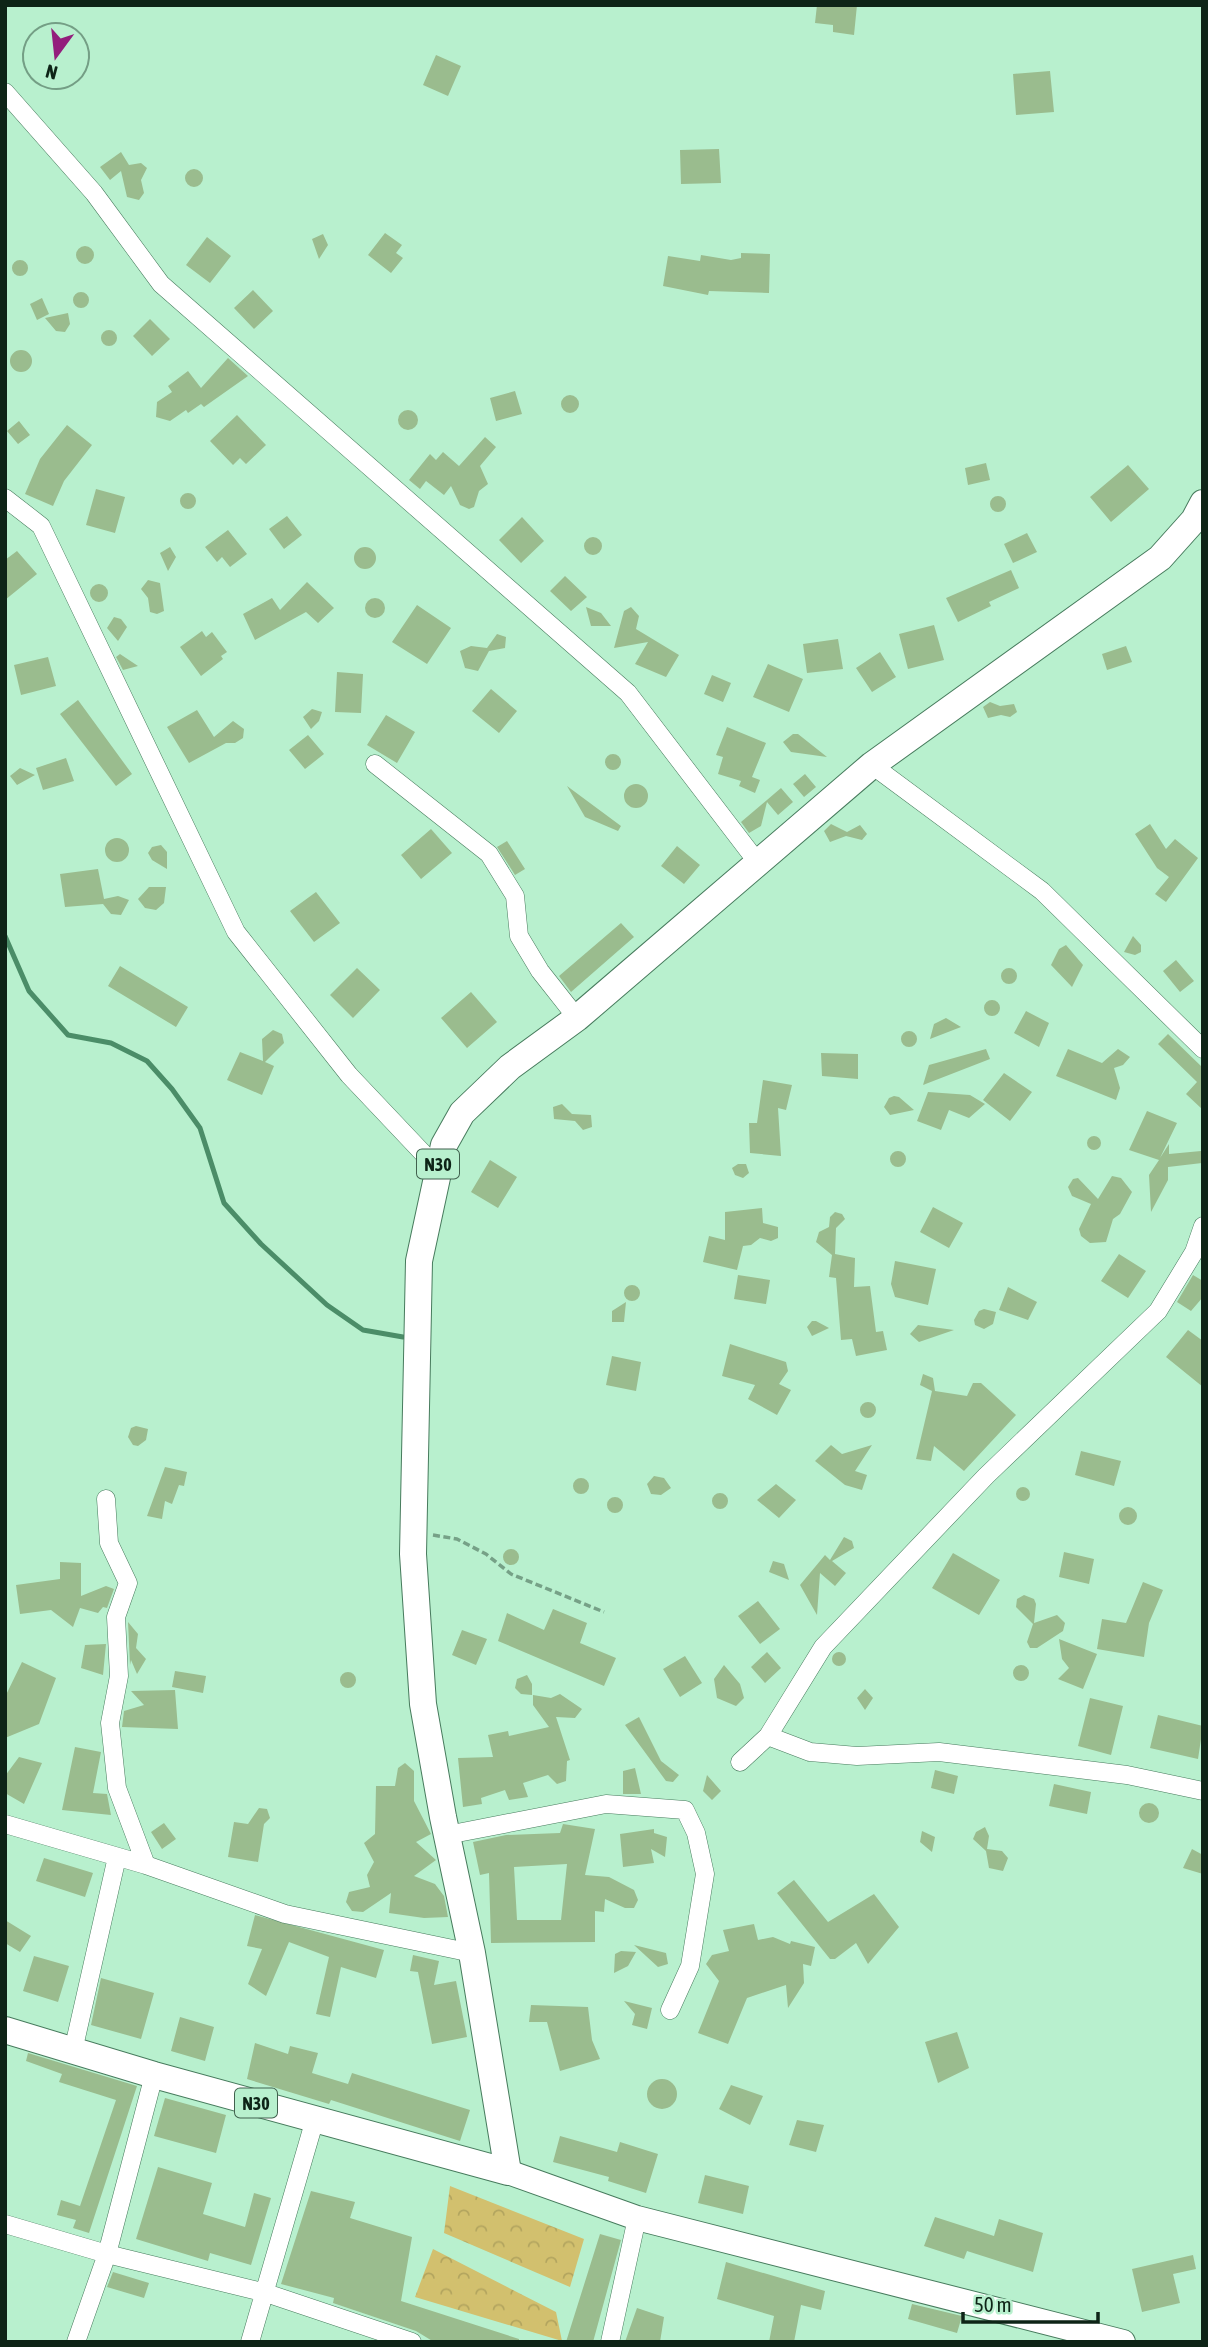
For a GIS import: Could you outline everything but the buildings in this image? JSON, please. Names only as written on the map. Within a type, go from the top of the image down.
[{"type":"main road","name":"N30","points":[[5,2030],[154,2075],[508,2172],[472,1953],[423,1704],[413,1532],[419,1261],[444,1145],[462,1113],[510,1067],[577,1018],[872,765],[1160,558],[1194,520],[1203,503]]},
{"type":"street","points":[[5,92],[94,193],[161,284],[628,693],[758,863]]},
{"type":"street","points":[[5,498],[41,526],[236,932],[349,1075],[437,1168]]},
{"type":"street","points":[[375,764],[489,854],[515,896],[519,936],[540,971],[577,1018]]},
{"type":"street","points":[[872,765],[1042,891],[1203,1049]]},
{"type":"street","points":[[740,1762],[768,1736],[823,1647],[986,1476],[1158,1311],[1194,1252],[1203,1227]]},
{"type":"street","points":[[106,1499],[109,1543],[128,1583],[116,1617],[119,1676],[110,1723],[117,1788],[146,1865]]},
{"type":"street","points":[[768,1736],[810,1752],[857,1756],[939,1752],[1127,1775],[1203,1791]]},
{"type":"street","points":[[447,1835],[606,1804],[685,1810],[696,1833],[705,1874],[690,1966],[670,2010]]},
{"type":"street","points":[[5,1824],[146,1865],[285,1914],[472,1953]]},
{"type":"street","points":[[73,2051],[117,1857]]},
{"type":"street","points":[[76,2342],[107,2254],[154,2075]]},
{"type":"street","points":[[250,2342],[315,2119]]},
{"type":"street","points":[[508,2172],[637,2218],[1123,2342]]},
{"type":"street","points":[[610,2342],[637,2218]]},
{"type":"street","points":[[5,2224],[107,2254],[266,2293],[412,2342]]},
{"type":"path","points":[[413,1532],[457,1539],[486,1554],[511,1574],[604,1612]]},
{"type":"green space","points":[[450,2186],[584,2239],[570,2287],[444,2233]]},
{"type":"green space","points":[[433,2249],[556,2312],[562,2341],[415,2297]]},
{"type":"waterway","points":[[5,936],[29,991],[68,1035],[111,1043],[147,1061],[172,1089],[200,1128],[224,1203],[261,1244],[327,1305],[363,1330],[403,1337]]}]
